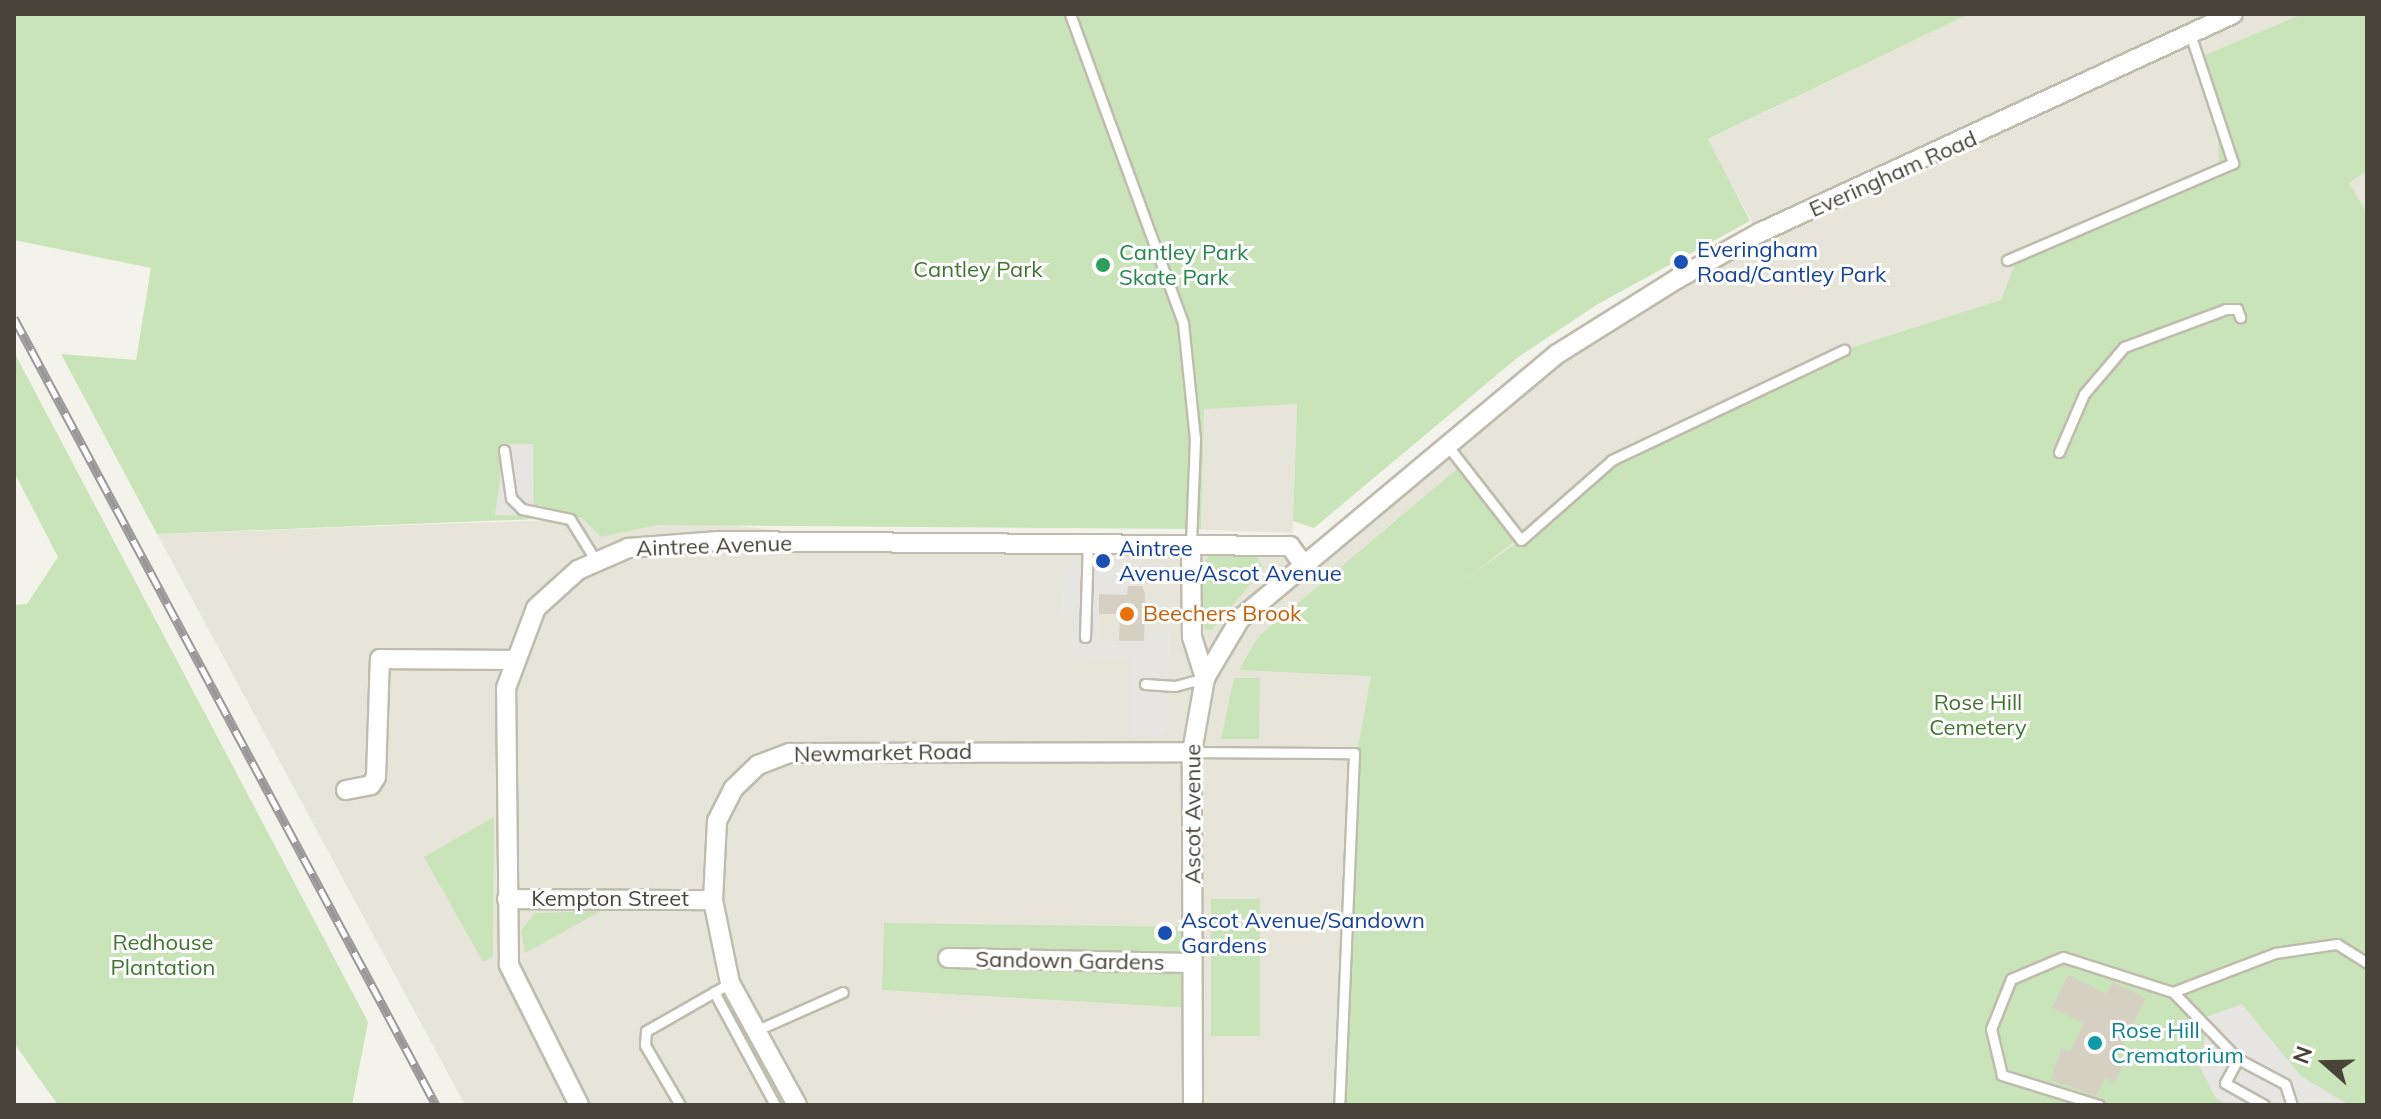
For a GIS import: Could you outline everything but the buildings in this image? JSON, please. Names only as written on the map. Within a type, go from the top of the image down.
[{"type":"street","name":"Everingham Road","points":[[1304,565],[1557,354],[1717,256],[2233,14]]},
{"type":"street","name":"Aintree Avenue","points":[[579,1105],[515,987],[507,899],[506,688],[512,660],[536,608],[596,561],[628,548],[719,541],[1088,543],[1290,546],[1304,565]]},
{"type":"street","points":[[1191,545],[1192,637],[1205,678]]},
{"type":"street","name":"Ascot Avenue","points":[[1193,1105],[1192,752],[1205,678],[1240,619],[1304,565]]},
{"type":"street","points":[[346,790],[371,785],[376,777],[380,659],[512,660]]},
{"type":"street","name":"Newmarket Road","points":[[797,1105],[755,1031],[722,988],[713,900],[723,804],[758,765],[774,757],[898,751],[1192,752]]},
{"type":"street","name":"Kempton Street","points":[[507,899],[713,900]]},
{"type":"street","name":"Sandown Gardens","points":[[948,958],[1192,963]]},
{"type":"lane","points":[[1070,14],[1183,323],[1195,439],[1191,545]]},
{"type":"lane","points":[[2007,260],[2233,163],[2190,34]]},
{"type":"lane","points":[[2059,452],[2084,394],[2124,347],[2226,309],[2237,309],[2240,317]]},
{"type":"lane","points":[[1447,445],[1521,540],[1612,460],[1844,350]]},
{"type":"lane","points":[[504,450],[511,498],[522,509],[570,519],[596,561]]},
{"type":"lane","points":[[1085,637],[1088,543]]},
{"type":"lane","points":[[1145,684],[1175,686],[1205,678]]},
{"type":"lane","points":[[1192,752],[1354,753],[1339,1105]]},
{"type":"lane","points":[[2173,992],[2275,953],[2337,944],[2367,963]]},
{"type":"lane","points":[[2099,1105],[2002,1075],[1991,1029],[2011,979],[2063,957],[2173,992],[2238,1059],[2285,1084],[2292,1105]]},
{"type":"lane","points":[[680,1105],[643,1038],[722,988],[775,1105]]},
{"type":"lane","points":[[755,1031],[843,992]]},
{"type":"lane","points":[[2238,1059],[2225,1083],[2264,1105]]},
{"type":"shaded area","points":[[1969,14],[2367,14],[2367,1105],[465,1105],[157,534],[583,519],[601,537],[658,525],[722,524],[904,545],[1290,546],[1304,564],[1557,354],[1758,233],[1707,140]]},
{"type":"shaded area","points":[[1204,401],[1297,404],[1292,533],[1200,530]]},
{"type":"shaded area","points":[[505,444],[533,444],[534,516],[495,515]]},
{"type":"shaded area","points":[[1064,563],[1161,564],[1167,570],[1169,577],[1128,586],[1127,595],[1100,594],[1099,614],[1100,641],[1144,641],[1144,633],[1170,632],[1168,727],[1163,734],[1130,737],[1131,658],[1071,657],[1071,616],[1061,615]]},
{"type":"shaded area","points":[[2242,1004],[2301,1076],[2349,1105],[2226,1105],[2215,1097],[2200,1067],[2208,1016]]},
{"type":"green space","name":"Cantley Park","points":[[14,14],[1969,14],[1708,139],[1750,221],[1598,304],[1517,358],[1314,528],[1293,521],[1297,404],[1204,409],[1201,529],[658,525],[601,537],[583,519],[539,505],[538,519],[157,534],[61,354],[136,360],[151,268],[14,240]]},
{"type":"green space","name":"Rose Hill Cemetery","points":[[2303,14],[2367,14],[2367,171],[2349,183],[2367,213],[2367,1105],[1339,1105],[1355,764],[1371,676],[1239,670],[1258,637],[1457,469],[1514,542],[1463,581],[1521,540],[1612,460],[1844,350],[2001,300],[2015,264],[2220,175],[2217,123],[2193,60]]},
{"type":"green space","name":"Redhouse Plantation","points":[[14,352],[368,1022],[352,1105],[58,1105],[14,1043],[14,605],[27,604],[58,557],[14,472]]},
{"type":"green space","points":[[1212,552],[1254,553],[1264,568],[1212,630],[1205,630],[1201,566]]},
{"type":"green space","points":[[1234,678],[1260,678],[1259,739],[1221,739]]},
{"type":"green space","points":[[494,817],[493,957],[483,962],[424,857]]},
{"type":"green space","points":[[1211,899],[1260,899],[1260,1036],[1211,1036]]},
{"type":"green space","points":[[601,911],[525,953],[521,931],[534,913]]},
{"type":"green space","points":[[884,923],[1193,927],[1192,1008],[882,990]]},
{"type":"railway","points":[[14,318],[436,1105]]},
{"type":"place","name":"Everingham Road/Cantley Park","points":[[1681,262]]},
{"type":"place","name":"Cantley Park Skate Park","points":[[1103,265]]},
{"type":"place","name":"Aintree Avenue/Ascot Avenue","points":[[1103,561]]},
{"type":"place","name":"Beechers Brook","points":[[1127,614]]},
{"type":"place","name":"Ascot Avenue/Sandown Gardens","points":[[1165,933]]},
{"type":"place","name":"Rose Hill Crematorium","points":[[2095,1043]]}]
